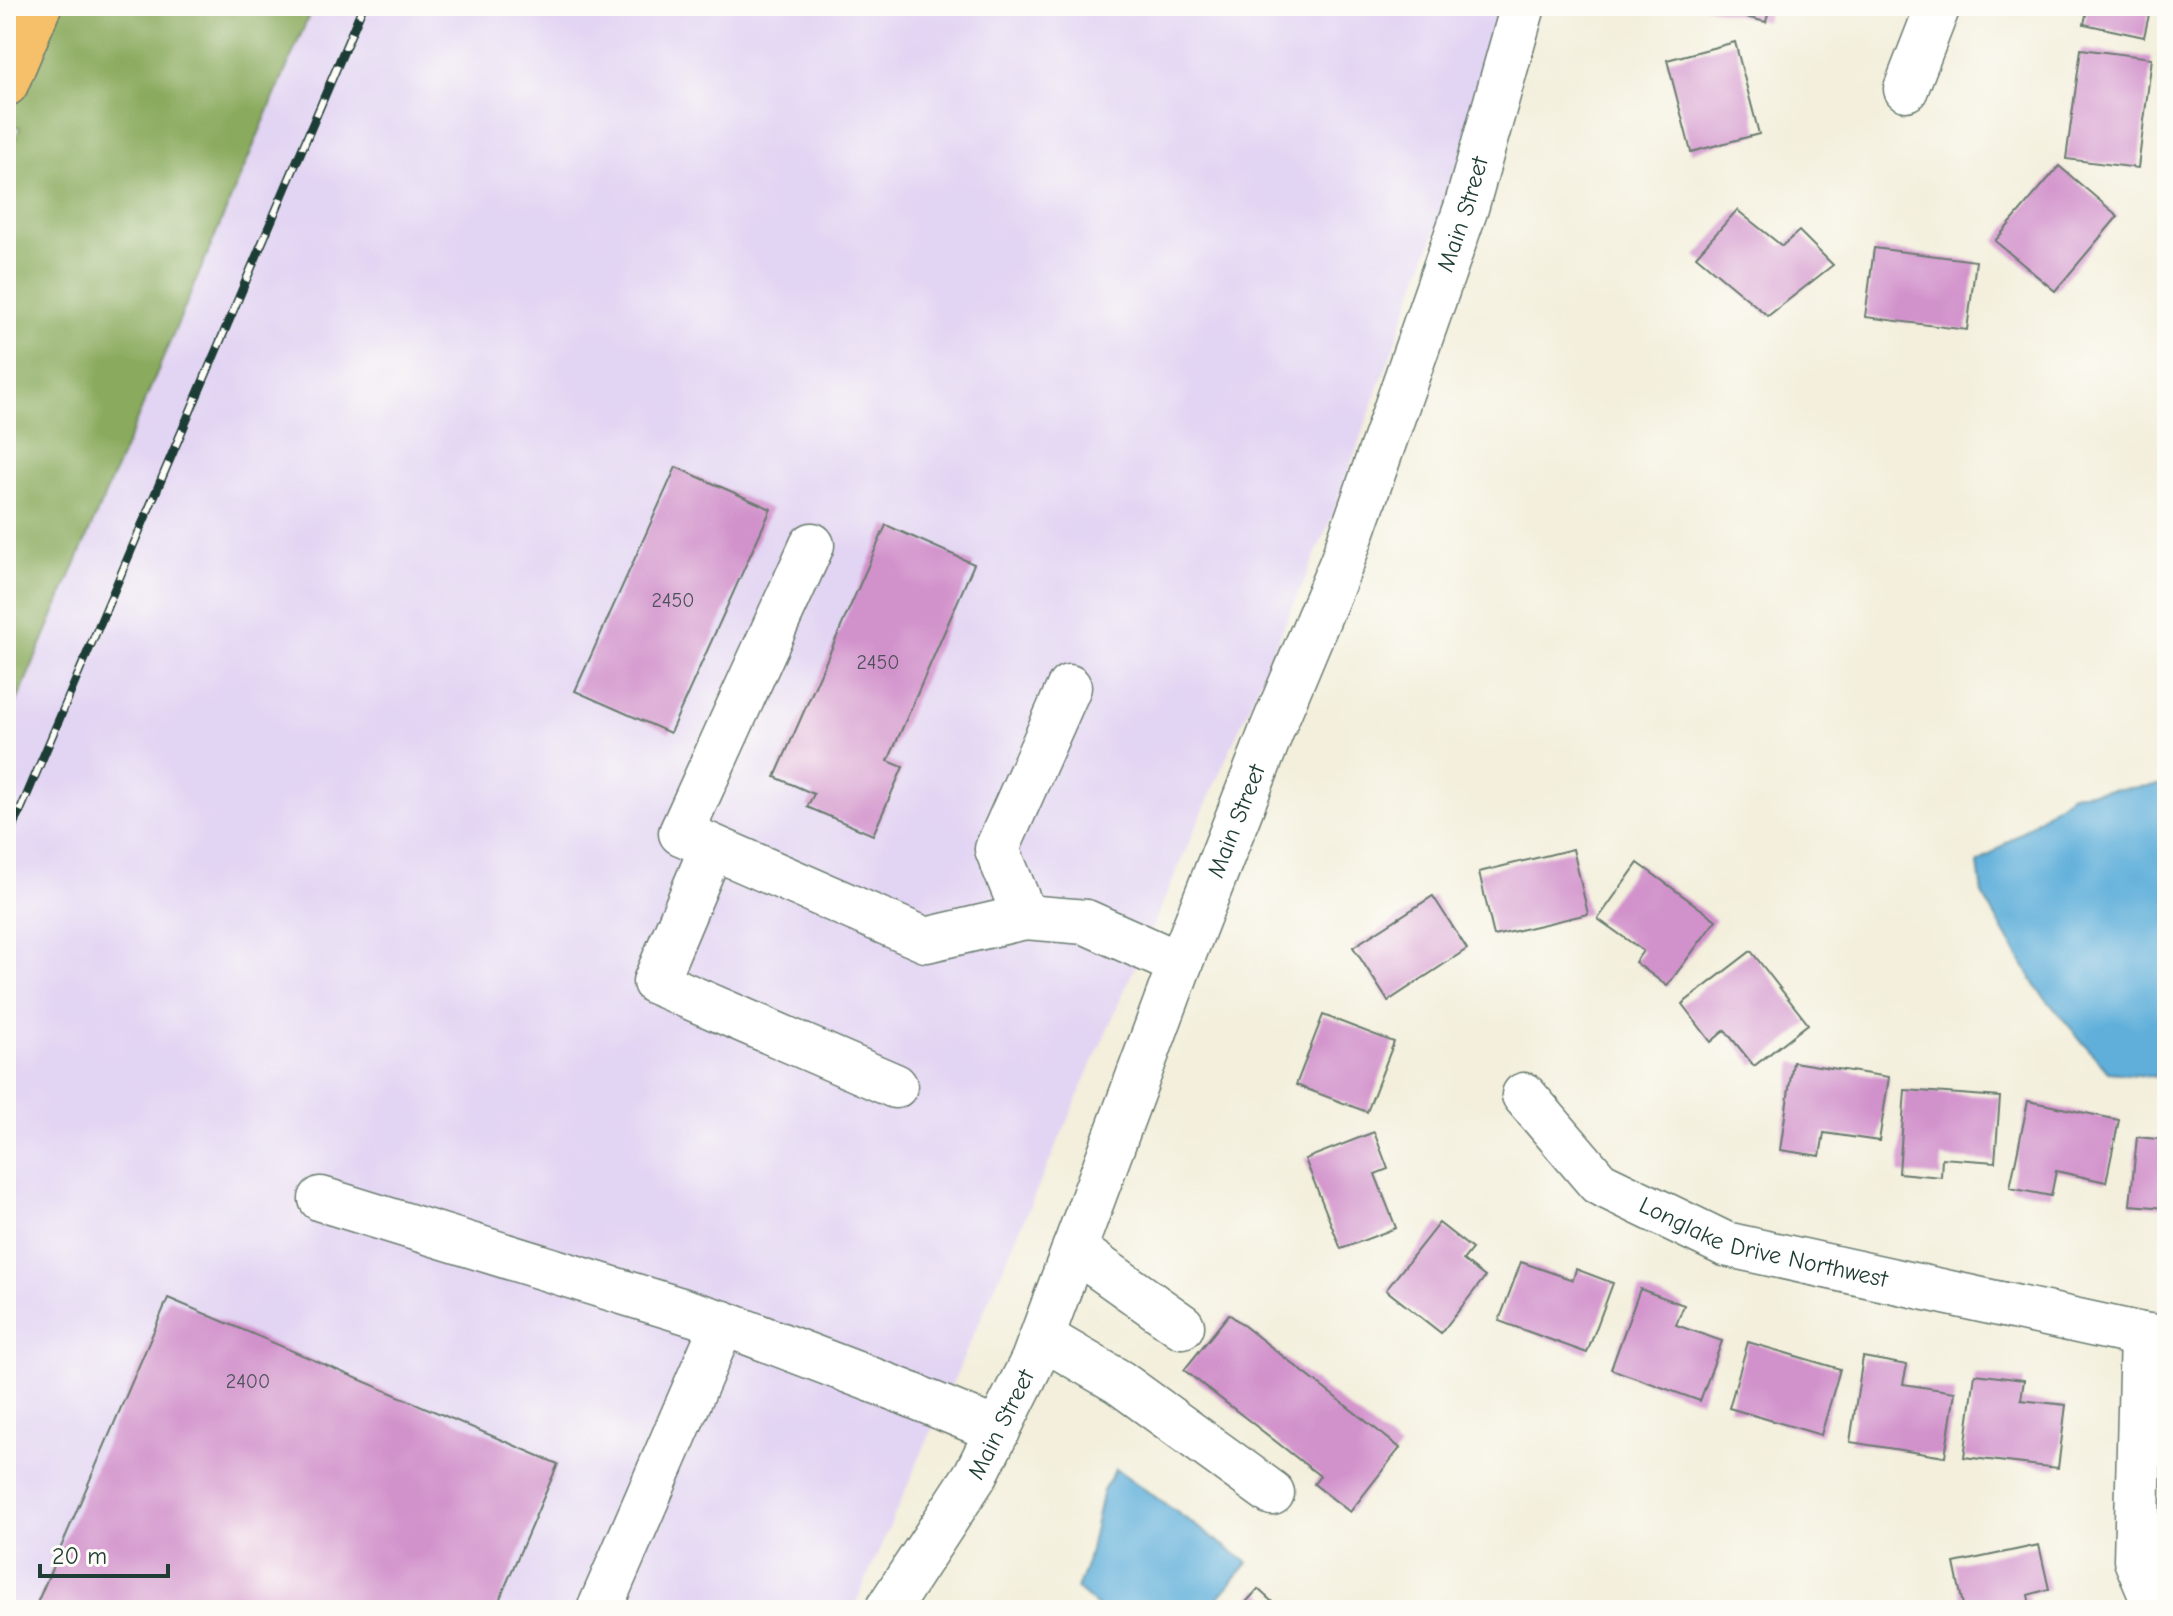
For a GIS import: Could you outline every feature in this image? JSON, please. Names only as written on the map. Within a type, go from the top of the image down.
[{"type":"main road","points":[[6,84],[39,6]]},
{"type":"street","name":"Main Street","points":[[887,1610],[976,1474],[1033,1360],[1180,964],[1342,562],[1466,208],[1523,6]]},
{"type":"street","points":[[1906,89],[1938,6]]},
{"type":"street","points":[[812,545],[696,840],[655,982],[895,1086]]},
{"type":"street","points":[[1025,917],[997,849],[1069,687]]},
{"type":"street","points":[[696,840],[926,940],[1025,917],[1086,922],[1180,964]]},
{"type":"street","name":"Longlake Drive Northwest","points":[[1524,1095],[1599,1183],[1725,1244],[2154,1336]]},
{"type":"street","points":[[321,1199],[723,1323],[998,1431]]},
{"type":"street","points":[[1074,1249],[1182,1326]]},
{"type":"street","points":[[599,1610],[723,1323]]},
{"type":"street","points":[[2154,1336],[2136,1560],[2157,1610]]},
{"type":"street","points":[[1042,1337],[1119,1382],[1272,1493]]},
{"type":"shaded area","points":[[313,6],[1517,6],[1332,517],[853,1610],[6,1610],[6,727]]},
{"type":"green space","points":[[6,6],[313,6],[6,727],[6,163],[20,127],[6,125]]},
{"type":"water","points":[[2167,784],[2167,1078],[2108,1072],[2037,988],[1982,894],[1978,864],[2072,794]]},
{"type":"water","points":[[1116,1469],[1248,1563],[1208,1610],[1101,1610],[1077,1589],[1087,1563],[1103,1490]]},
{"type":"building","points":[[1701,6],[1770,6],[1766,22]]},
{"type":"building","points":[[2088,6],[2151,6],[2144,37],[2084,24]]},
{"type":"building","points":[[1735,42],[1759,134],[1691,152],[1667,60]]},
{"type":"building","points":[[2081,49],[2152,58],[2138,168],[2066,159]]},
{"type":"building","points":[[2059,166],[2118,216],[2055,291],[1995,241]]},
{"type":"building","points":[[1737,210],[1782,246],[1799,231],[1833,265],[1768,316],[1696,256]]},
{"type":"building","points":[[1874,248],[1976,261],[1967,330],[1865,317]]},
{"type":"building","points":[[676,467],[771,509],[670,733],[575,691]]},
{"type":"building","points":[[886,525],[974,564],[888,761],[903,767],[873,835],[807,807],[814,794],[775,777]]},
{"type":"building","points":[[1573,849],[1588,914],[1494,936],[1479,872]]},
{"type":"building","points":[[1638,863],[1716,920],[1667,986],[1635,962],[1643,951],[1598,919]]},
{"type":"building","points":[[1433,896],[1467,949],[1388,1001],[1353,947]]},
{"type":"building","points":[[1751,951],[1808,1024],[1754,1066],[1725,1030],[1711,1042],[1682,1004]]},
{"type":"building","points":[[1323,1015],[1394,1042],[1367,1112],[1296,1085]]},
{"type":"building","points":[[1793,1062],[1889,1077],[1879,1141],[1824,1133],[1820,1156],[1780,1150]]},
{"type":"building","points":[[1905,1090],[2000,1097],[1995,1162],[1942,1158],[1941,1177],[1899,1173]]},
{"type":"building","points":[[2028,1101],[2119,1120],[2106,1182],[2056,1171],[2051,1196],[2010,1188]]},
{"type":"building","points":[[1374,1132],[1388,1169],[1375,1174],[1396,1228],[1341,1249],[1305,1159]]},
{"type":"building","points":[[2137,1137],[2167,1140],[2167,1208],[2130,1205]]},
{"type":"building","points":[[1439,1223],[1472,1249],[1463,1260],[1485,1277],[1441,1333],[1386,1290]]},
{"type":"building","points":[[1521,1262],[1573,1280],[1576,1269],[1613,1283],[1587,1353],[1499,1321]]},
{"type":"building","points":[[1640,1289],[1684,1305],[1676,1325],[1722,1341],[1700,1401],[1611,1369]]},
{"type":"building","points":[[168,1298],[558,1464],[495,1610],[34,1610]]},
{"type":"building","points":[[1229,1314],[1400,1448],[1350,1512],[1314,1484],[1320,1476],[1184,1370]]},
{"type":"building","points":[[1748,1342],[1840,1369],[1821,1435],[1729,1408]]},
{"type":"building","points":[[1863,1357],[1907,1365],[1903,1384],[1955,1392],[1945,1457],[1850,1442]]},
{"type":"building","points":[[1975,1374],[2024,1380],[2021,1400],[2066,1405],[2058,1468],[1964,1457]]},
{"type":"building","points":[[2039,1545],[2049,1589],[2028,1595],[2031,1610],[1964,1610],[1954,1563]]},
{"type":"building","points":[[1258,1589],[1281,1610],[1239,1610]]},
{"type":"railway","points":[[6,844],[363,6]]}]
